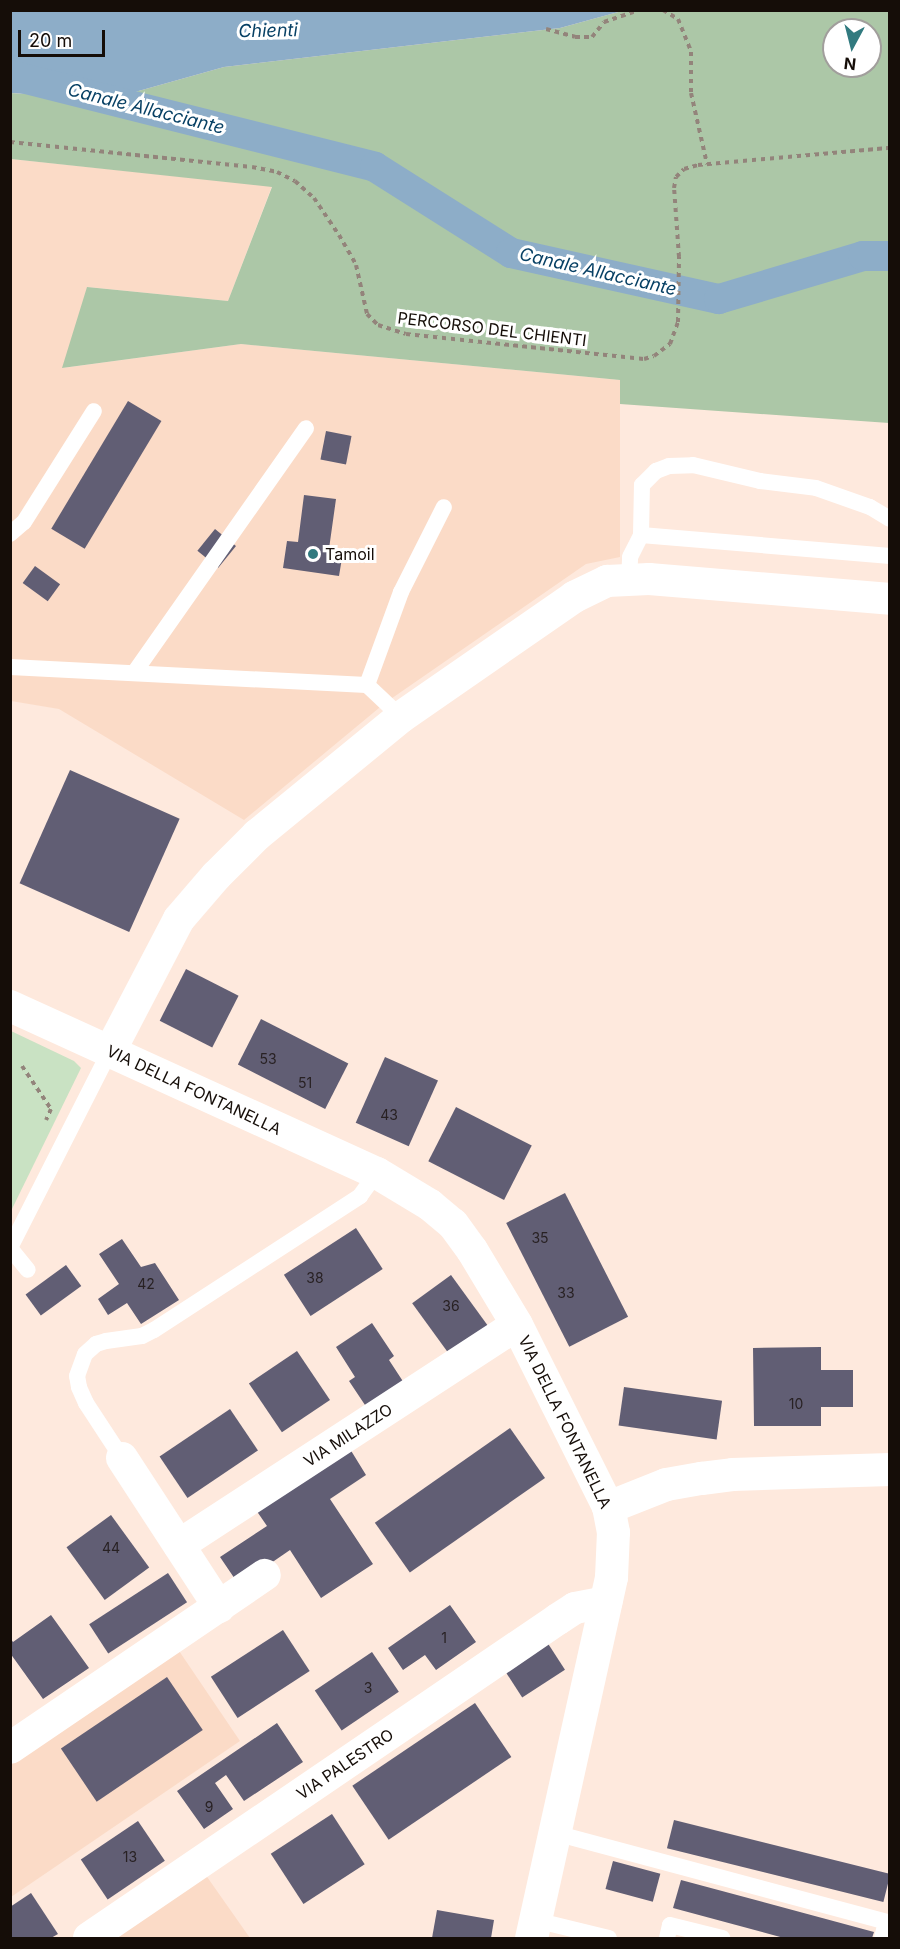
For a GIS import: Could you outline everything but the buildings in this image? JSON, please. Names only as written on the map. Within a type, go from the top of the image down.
[{"type":"street","points":[[110,1051],[179,919],[216,876],[257,835],[401,717],[574,597],[607,581],[629,579],[890,599]]},
{"type":"street","name":"VIA DELLA FONTANELLA","points":[[10,1006],[377,1173],[412,1193],[453,1224],[517,1325],[608,1507],[614,1551],[606,1602],[533,1929]]},
{"type":"street","name":"VIA MILAZZO","points":[[179,1545],[517,1325]]},
{"type":"street","points":[[122,1458],[219,1606]]},
{"type":"street","points":[[608,1507],[666,1484],[701,1478],[732,1474],[890,1469]]},
{"type":"street","points":[[10,1748],[265,1575]]},
{"type":"street","name":"VIA PALESTRO","points":[[89,1938],[558,1619],[575,1608],[606,1602]]},
{"type":"lane","points":[[10,534],[94,411]]},
{"type":"lane","points":[[134,673],[306,428]]},
{"type":"lane","points":[[629,579],[630,558],[640,535],[642,484],[656,471],[669,466],[693,465],[760,481],[816,488],[870,507],[890,519]]},
{"type":"lane","points":[[367,685],[401,592],[444,507]]},
{"type":"lane","points":[[640,535],[890,556]]},
{"type":"lane","points":[[10,667],[367,685],[401,717]]},
{"type":"lane","points":[[28,1270],[10,1248],[110,1051]]},
{"type":"lane","points":[[122,1458],[86,1403],[79,1387],[77,1376],[85,1354],[96,1344],[142,1336],[154,1330],[360,1196],[377,1173]]},
{"type":"lane","points":[[555,1833],[886,1928]]},
{"type":"lane","points":[[667,1938],[670,1925],[722,1938]]},
{"type":"lane","points":[[533,1929],[609,1938]]},
{"type":"path","points":[[546,29],[575,37],[592,37],[604,22],[638,10]]},
{"type":"path","points":[[663,10],[678,19],[691,52],[691,93],[707,164]]},
{"type":"path","name":"PERCORSO DEL CHIENTI","points":[[10,141],[252,167],[278,172],[295,181],[314,198],[339,235],[356,266],[367,314],[378,325],[406,334],[644,359],[654,357],[670,344],[675,336],[680,308],[675,177],[684,170],[707,164],[890,148]]},
{"type":"path","points":[[22,1066],[51,1109],[42,1128]]},
{"type":"shaded area","points":[[10,159],[272,186],[228,301],[88,287],[63,368],[241,344],[620,380],[620,557],[586,564],[385,703],[244,820],[59,709],[11,701]]},
{"type":"shaded area","points":[[171,1639],[240,1741],[11,1897],[11,1748]]},
{"type":"shaded area","points":[[198,1864],[250,1938],[89,1938]]},
{"type":"green space","points":[[622,11],[889,11],[889,423],[620,404],[620,380],[241,344],[62,368],[87,287],[228,301],[272,187],[11,159],[10,93],[110,99],[224,67],[560,28]]},
{"type":"green space","points":[[11,1031],[74,1061],[81,1068],[11,1211]]},
{"type":"water","name":"Chienti","points":[[11,10],[622,11],[560,28],[224,67],[110,99],[11,93]]},
{"type":"waterway","name":"Canale Allacciante","points":[[10,75],[375,167],[511,253],[719,299],[863,256],[890,256]]},
{"type":"place","name":"Tamoil","points":[[313,554]]}]
